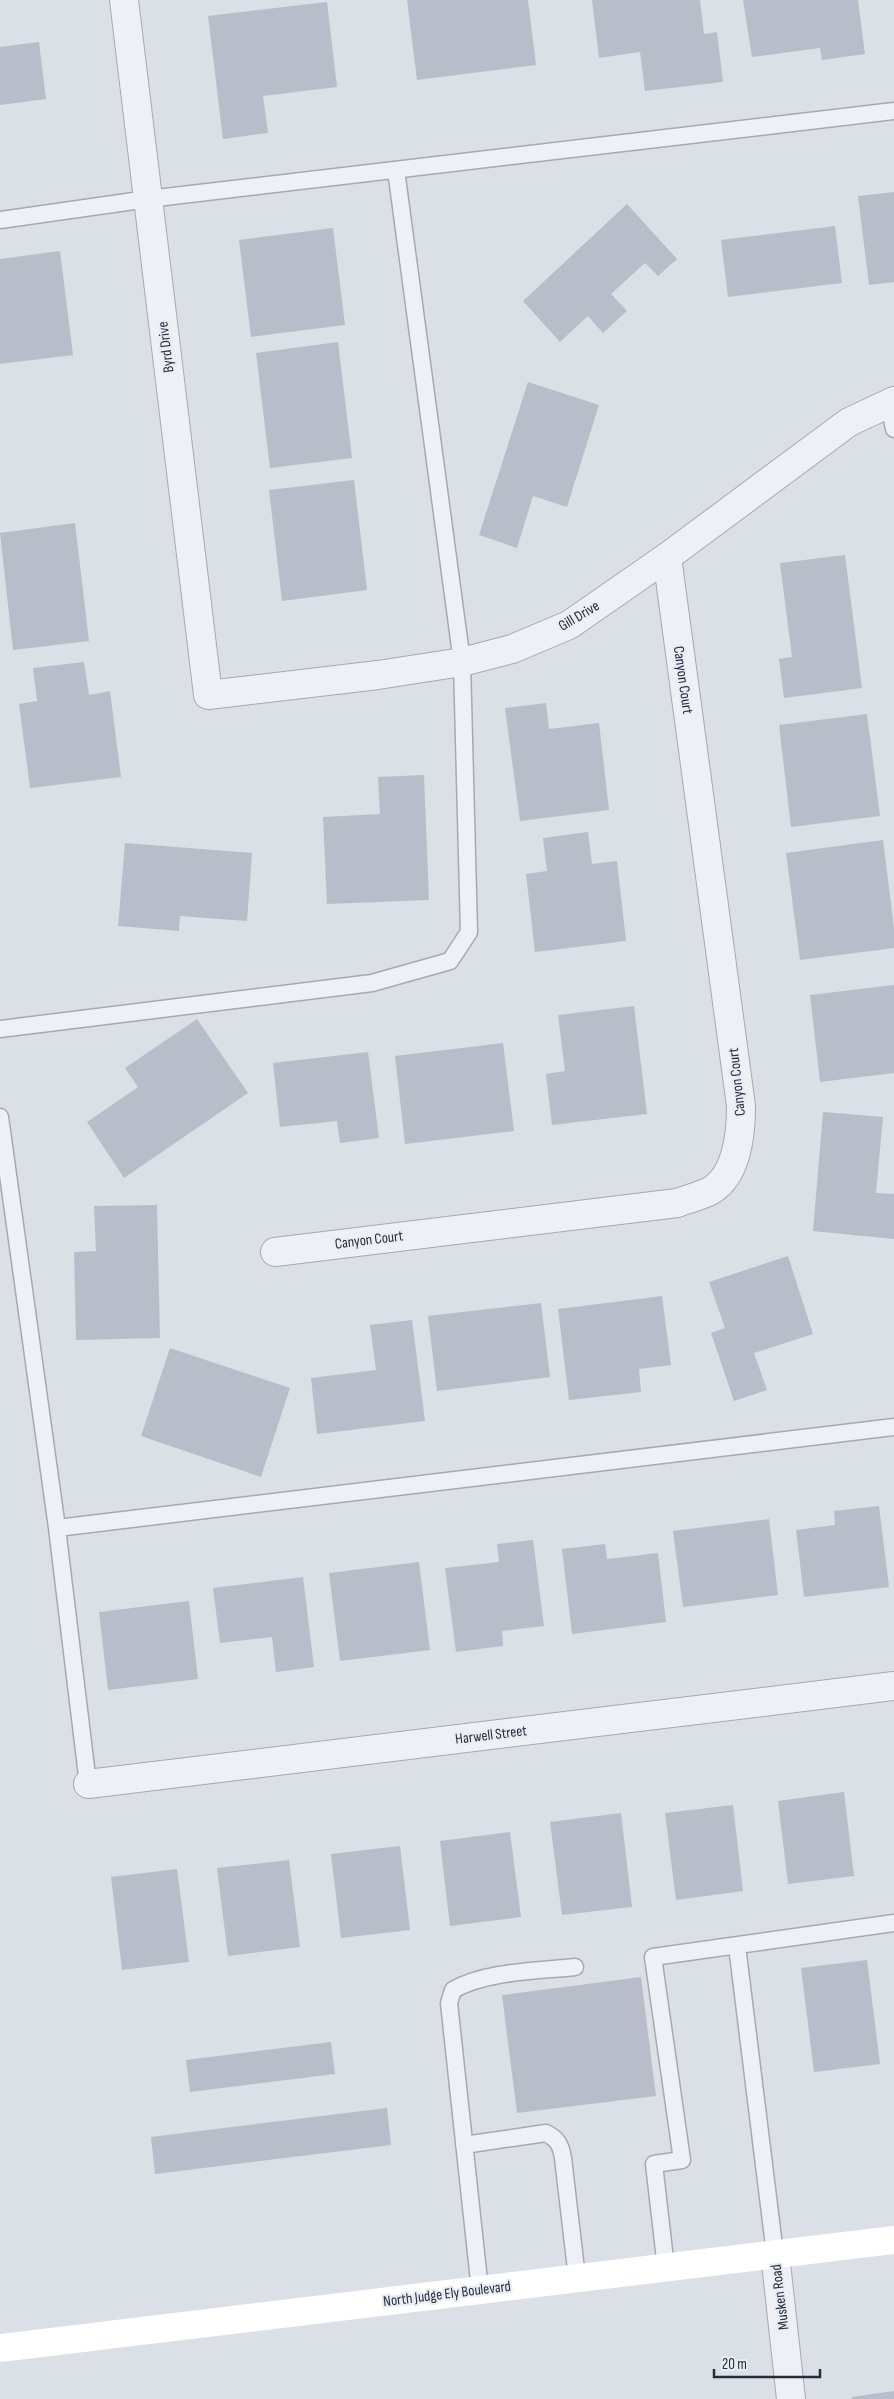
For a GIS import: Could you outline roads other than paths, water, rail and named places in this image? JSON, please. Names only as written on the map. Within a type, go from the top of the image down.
[{"type":"main road","name":"North Judge Ely Boulevard","points":[[0,2348],[894,2240]]},
{"type":"street","name":"Byrd Drive","points":[[124,0],[208,694]]},
{"type":"street","name":"Gill Drive","points":[[208,694],[378,675],[462,662],[512,649],[569,625],[667,557],[849,422],[892,411]]},
{"type":"street","name":"Canyon Court","points":[[275,1252],[677,1203],[712,1190],[730,1170],[741,1134],[741,1106],[667,557]]},
{"type":"street","name":"Harwell Street","points":[[88,1784],[894,1686]]},
{"type":"street","name":"Musken Road","points":[[775,2254],[791,2399]]},
{"type":"lane","points":[[0,220],[148,199],[894,111]]},
{"type":"lane","points":[[0,1029],[372,983],[450,961],[469,932],[462,662],[396,170]]},
{"type":"lane","points":[[0,1118],[57,1528],[88,1784]]},
{"type":"lane","points":[[57,1528],[894,1426]]},
{"type":"lane","points":[[666,2268],[654,2164],[682,2160],[653,1957],[894,1923]]},
{"type":"lane","points":[[737,1946],[775,2254]]},
{"type":"lane","points":[[480,2290],[449,2003],[453,1990],[464,1984],[492,1977],[575,1966]]},
{"type":"lane","points":[[464,2146],[546,2133],[554,2137],[560,2146],[563,2158],[577,2278]]}]
